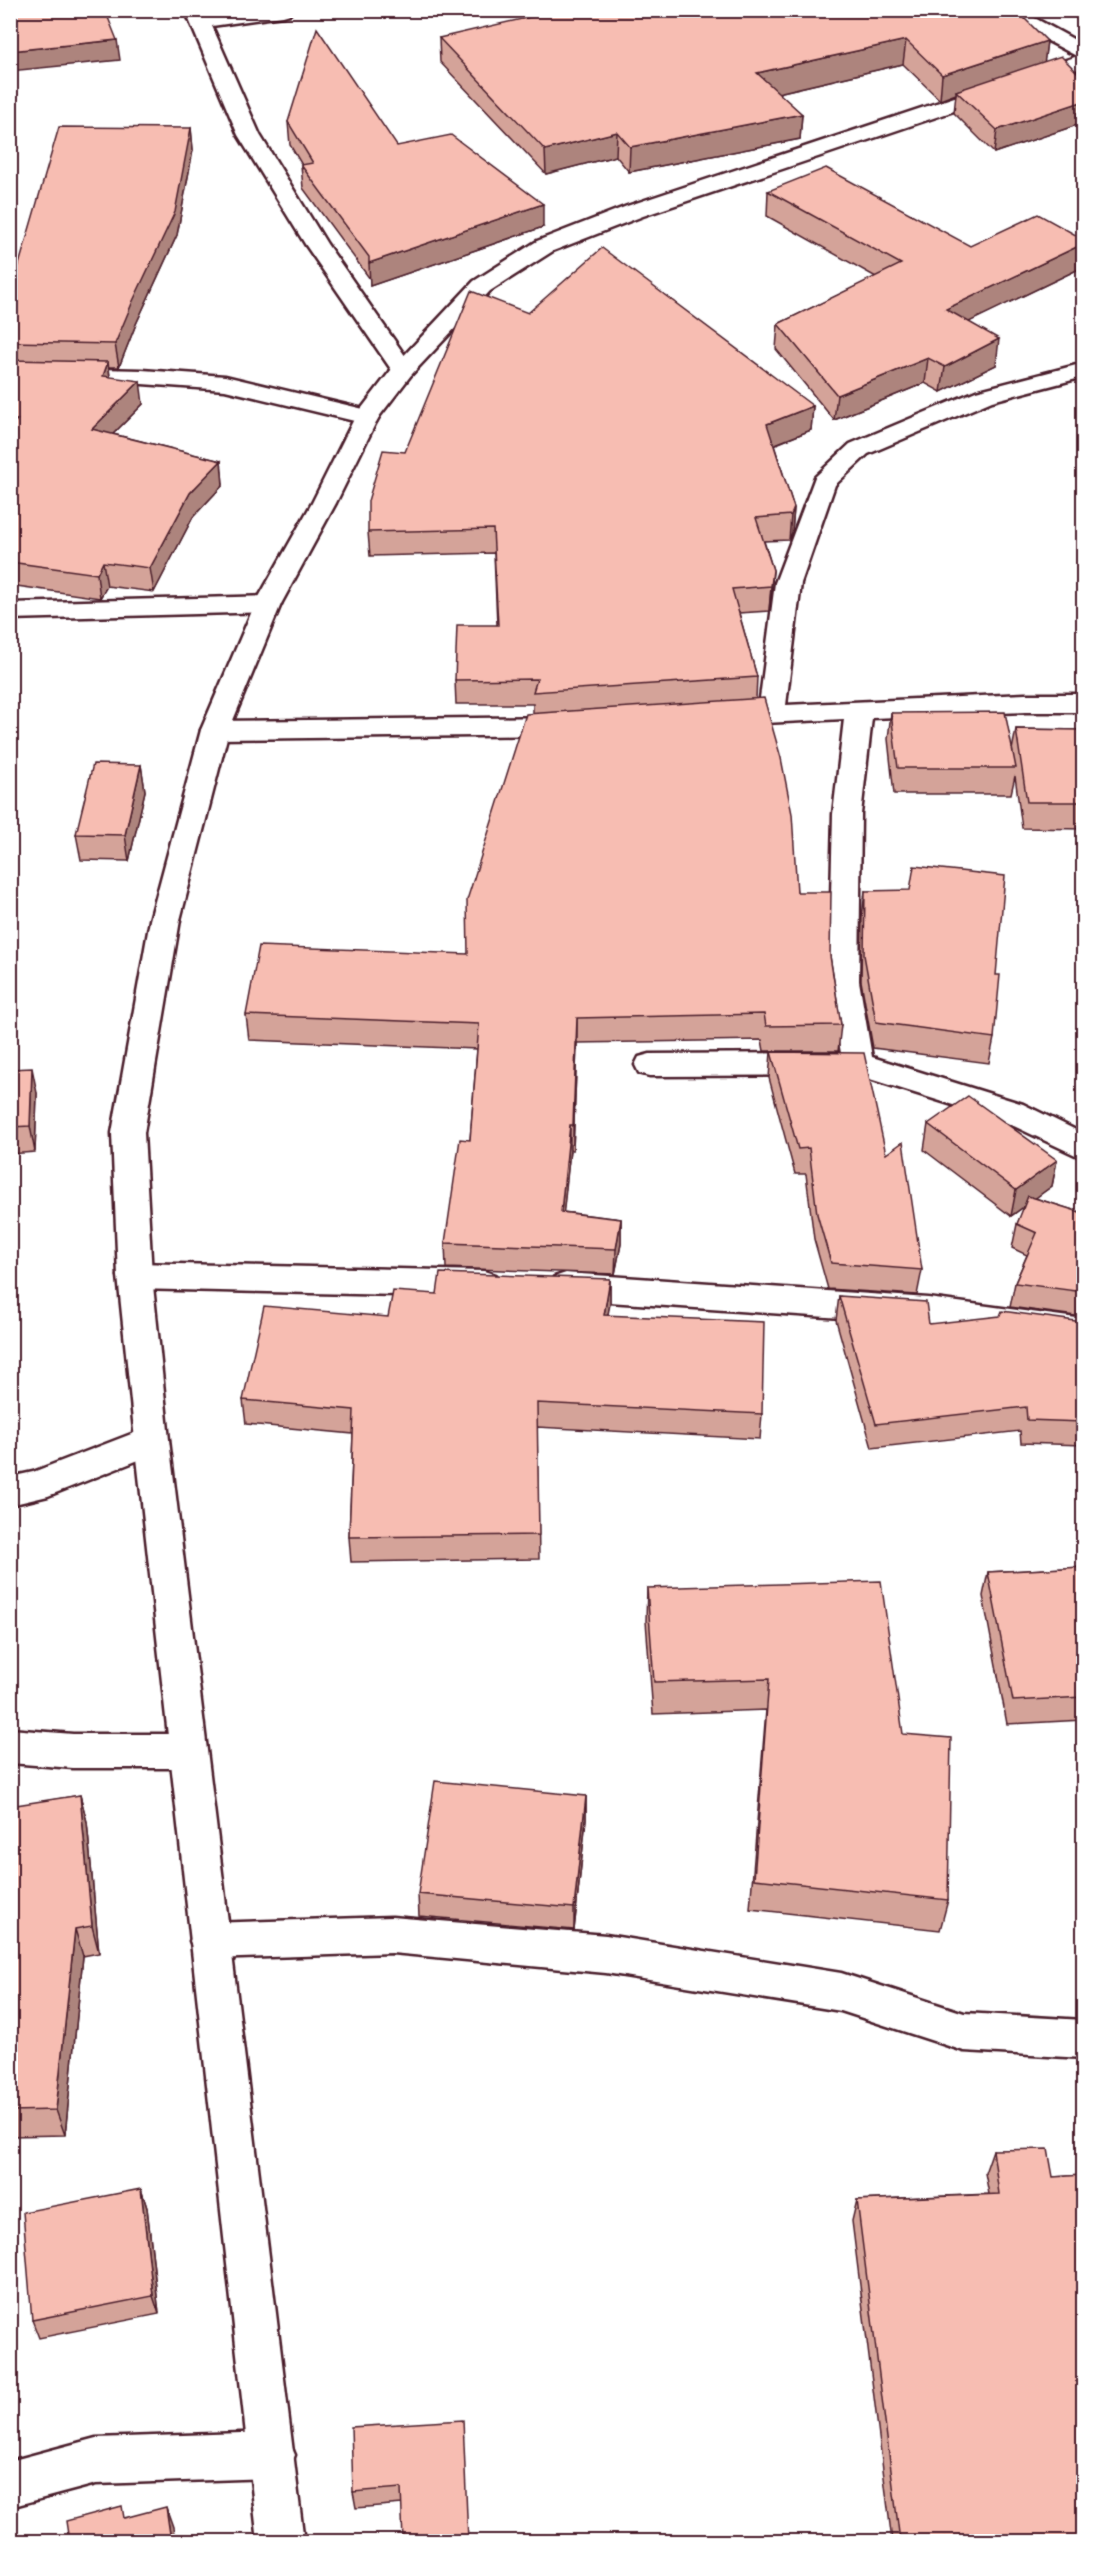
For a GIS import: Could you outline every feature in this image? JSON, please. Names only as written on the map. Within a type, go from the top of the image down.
[{"type":"street","points":[[282,10],[198,16],[249,135],[316,244],[404,369]]},
{"type":"street","points":[[1004,10],[1083,54]]},
{"type":"street","points":[[281,2541],[152,1440],[135,1276],[128,1133],[165,920],[215,730],[268,604],[324,503],[367,417],[404,369],[482,286],[545,246],[635,211],[1083,60]]},
{"type":"street","points":[[772,712],[788,583],[824,483],[859,449],[869,444],[984,396],[1083,370]]},
{"type":"street","points":[[10,374],[142,377],[225,383],[367,417]]},
{"type":"street","points":[[10,611],[268,604]]},
{"type":"street","points":[[703,717],[772,712],[1083,703]]},
{"type":"street","points":[[858,1064],[844,981],[847,814],[859,710]]},
{"type":"street","points":[[215,730],[541,728],[587,725]]},
{"type":"street","points":[[650,1065],[858,1064],[1012,1112],[1083,1148]]},
{"type":"street","points":[[135,1276],[526,1285],[928,1311],[1083,1332]]},
{"type":"street","points":[[10,1491],[36,1486],[152,1440]]},
{"type":"street","points":[[10,1746],[73,1751],[187,1751]]},
{"type":"street","points":[[210,1941],[392,1935],[606,1954],[841,1992],[964,2032],[1083,2039]]},
{"type":"street","points":[[10,2484],[96,2462],[272,2456]]},
{"type":"building","points":[[10,10],[105,10],[117,40],[10,51]]},
{"type":"building","points":[[561,10],[1016,10],[1047,41],[942,75],[906,40],[757,73],[802,114],[630,147],[617,132],[545,150],[439,38]]},
{"type":"building","points":[[317,28],[397,146],[451,135],[543,204],[369,263],[369,257],[301,165],[313,163],[288,122]]},
{"type":"building","points":[[1061,56],[1080,75],[1083,73],[1083,104],[1081,102],[997,130],[956,91]]},
{"type":"building","points":[[59,127],[191,128],[175,212],[115,344],[10,342],[10,268],[18,268]]},
{"type":"building","points":[[826,168],[970,246],[1038,214],[1083,239],[1083,244],[946,309],[999,339],[945,367],[928,358],[837,395],[778,324],[901,264],[768,191]]},
{"type":"building","points":[[602,248],[813,406],[767,424],[794,508],[791,515],[756,518],[773,570],[771,586],[732,589],[757,677],[533,692],[537,679],[455,680],[457,625],[498,625],[493,529],[368,532],[368,501],[383,450],[405,452],[471,291],[528,313]]},
{"type":"building","points":[[10,360],[108,362],[103,376],[140,381],[92,429],[221,461],[190,493],[150,568],[103,562],[97,574],[10,562],[10,426],[17,420],[10,419]]},
{"type":"building","points":[[764,698],[781,758],[792,814],[797,892],[831,892],[830,956],[841,1025],[766,1026],[764,1014],[577,1018],[573,1125],[570,1125],[561,1212],[621,1219],[616,1249],[445,1243],[460,1139],[470,1140],[479,1024],[246,1015],[259,946],[468,954],[467,900],[526,714]]},
{"type":"building","points":[[1005,712],[1016,768],[898,768],[891,713]]},
{"type":"building","points":[[1016,729],[1083,730],[1083,802],[1027,802]]},
{"type":"building","points":[[93,764],[141,765],[125,835],[76,834]]},
{"type":"building","points":[[914,866],[1005,876],[996,975],[1000,975],[994,1038],[876,1022],[864,955],[865,891],[910,890]]},
{"type":"building","points":[[771,1052],[864,1053],[886,1154],[903,1142],[922,1270],[831,1263],[817,1214],[809,1148],[798,1149]]},
{"type":"building","points":[[32,1068],[30,1126],[10,1127],[10,1069]]},
{"type":"building","points":[[968,1096],[1057,1160],[1016,1190],[928,1124]]},
{"type":"building","points":[[1028,1196],[1083,1213],[1083,1292],[1015,1283],[1037,1233],[1017,1224]]},
{"type":"building","points":[[440,1273],[610,1279],[604,1315],[764,1322],[762,1414],[537,1403],[539,1535],[349,1537],[354,1410],[243,1400],[264,1306],[388,1317],[393,1291],[437,1294]]},
{"type":"building","points":[[839,1296],[926,1302],[929,1324],[1000,1316],[1002,1311],[1083,1322],[1083,1422],[1027,1420],[1026,1407],[876,1424]]},
{"type":"building","points":[[1083,1567],[1083,1697],[1013,1701],[988,1572]]},
{"type":"building","points":[[881,1581],[903,1734],[951,1738],[948,1900],[754,1879],[769,1679],[654,1682],[647,1588]]},
{"type":"building","points":[[435,1781],[586,1796],[574,1908],[418,1894]]},
{"type":"building","points":[[80,1795],[92,1926],[75,1929],[56,2110],[10,2111],[10,1806]]},
{"type":"building","points":[[1048,2149],[1053,2177],[1083,2175],[1083,2338],[1079,2339],[1083,2364],[1083,2541],[994,2541],[993,2536],[900,2541],[857,2200],[999,2194],[993,2150]]},
{"type":"building","points":[[141,2189],[153,2296],[32,2320],[23,2212]]},
{"type":"building","points":[[463,2420],[468,2541],[403,2541],[401,2488],[353,2492],[351,2427]]},
{"type":"building","points":[[122,2506],[124,2518],[166,2507],[171,2541],[69,2541],[66,2521]]}]
